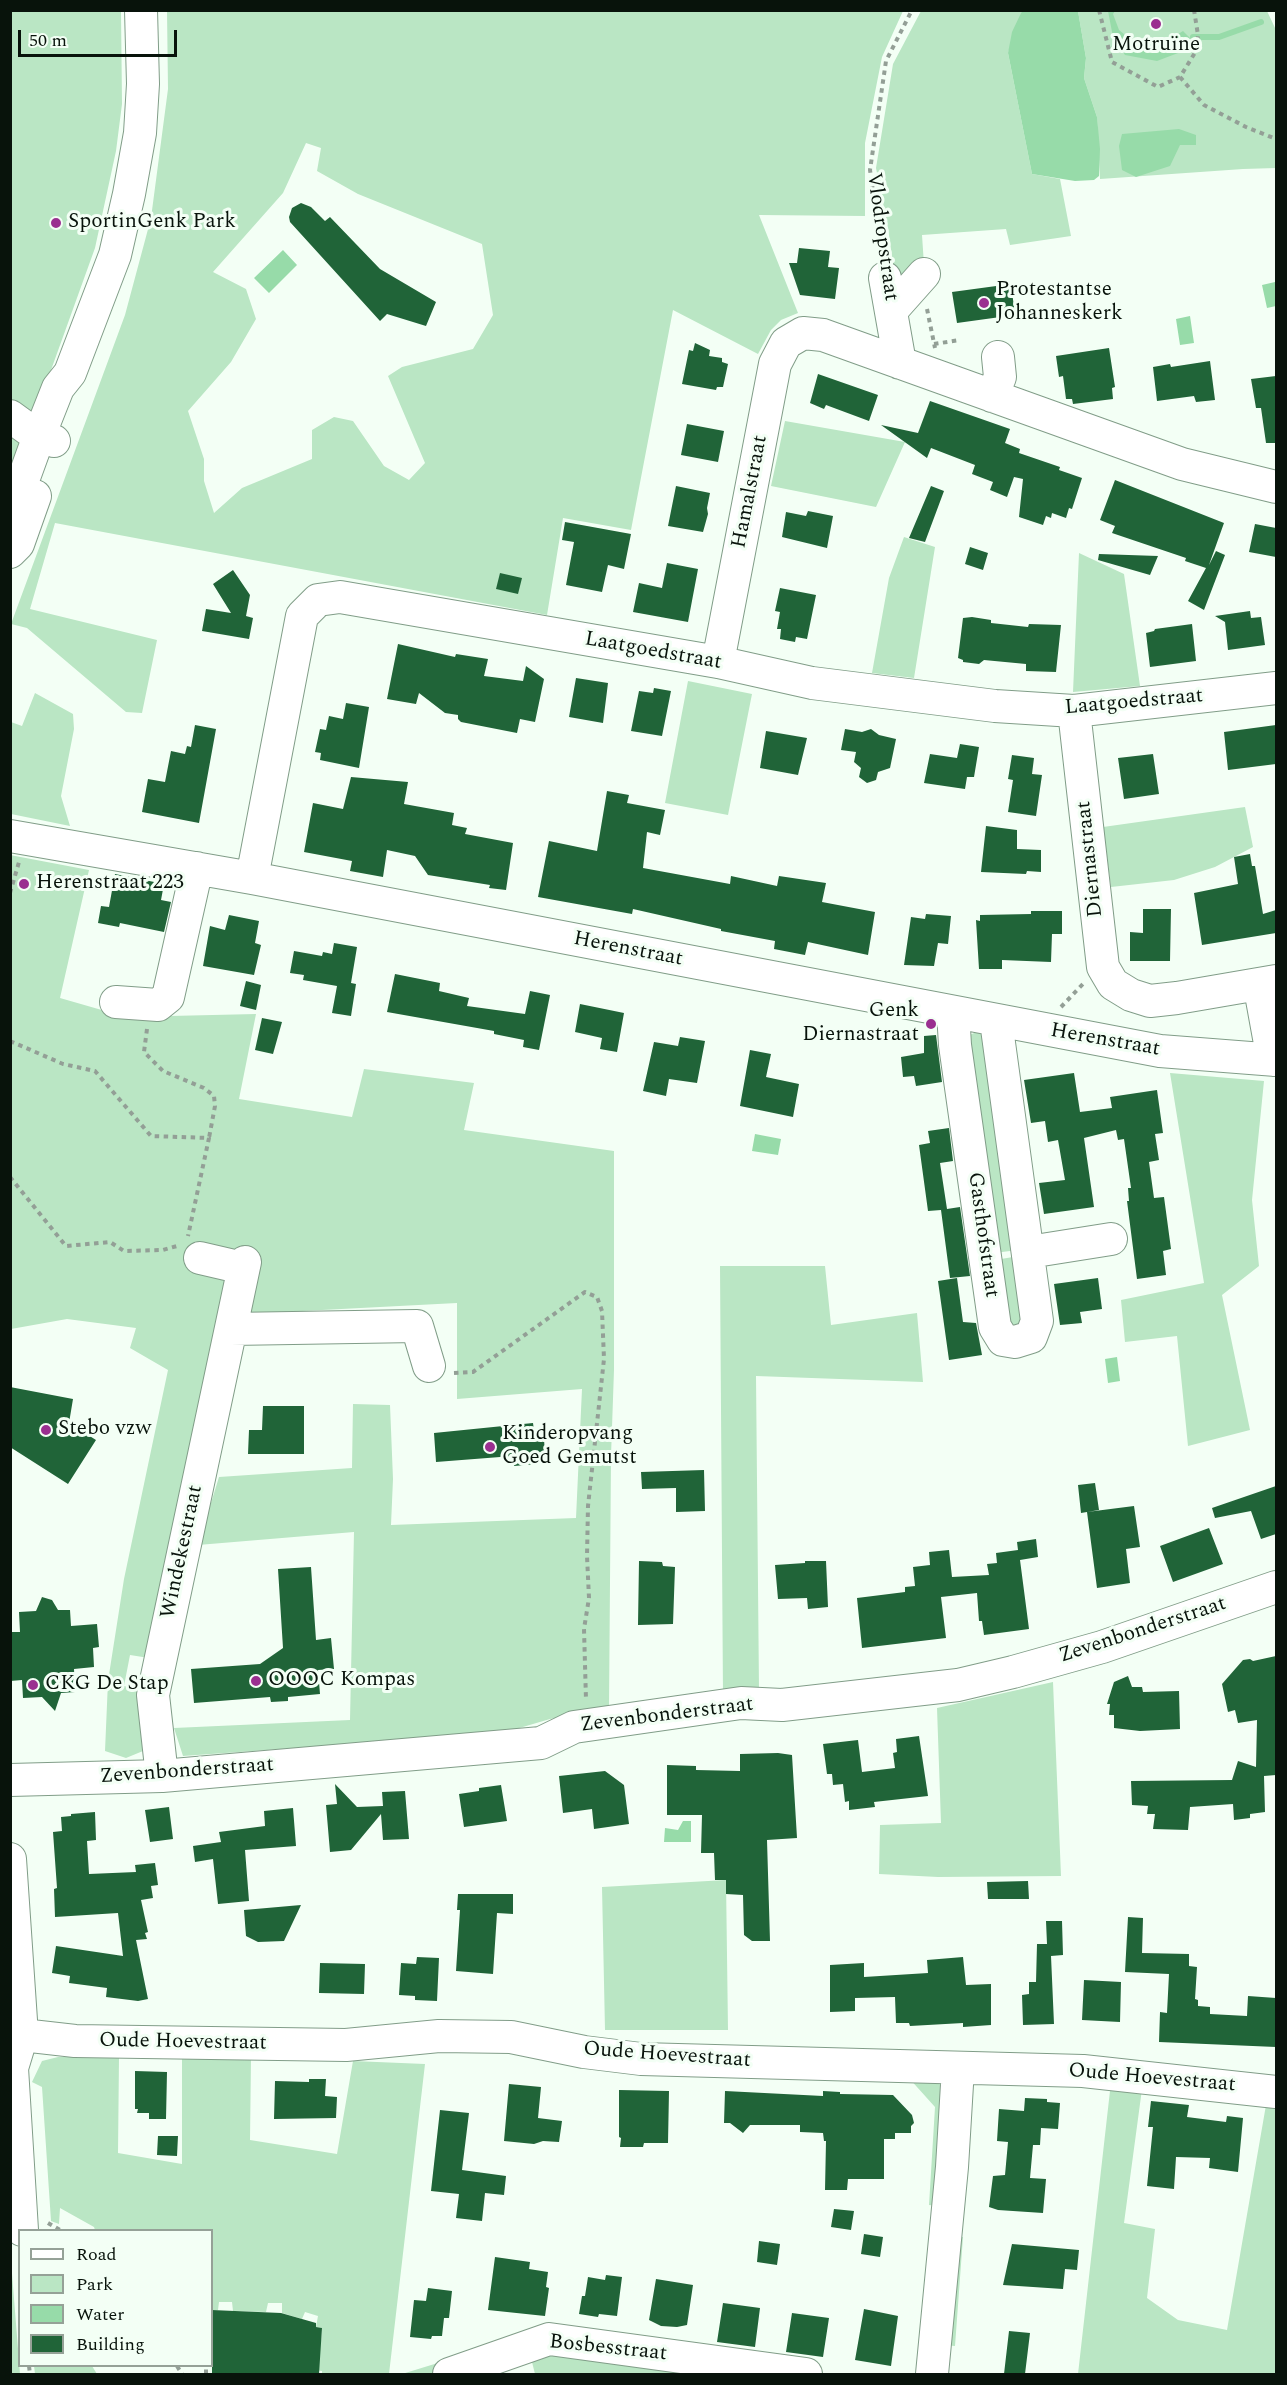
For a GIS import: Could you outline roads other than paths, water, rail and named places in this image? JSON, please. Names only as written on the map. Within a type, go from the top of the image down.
[{"type":"street","points":[[10,516],[36,449],[71,394],[70,372],[115,255],[140,133],[143,94],[141,10]]},
{"type":"street","name":"Vlodropstraat","points":[[885,278],[900,363]]},
{"type":"street","points":[[892,310],[925,288]]},
{"type":"street","name":"Hamalstraat","points":[[718,662],[775,364],[786,343],[803,333],[823,335],[900,363]]},
{"type":"street","points":[[992,396],[1000,377],[998,357]]},
{"type":"street","points":[[900,363],[1182,464],[1276,487]]},
{"type":"street","points":[[10,416],[36,449],[18,544],[10,552]]},
{"type":"street","name":"Laatgoedstraat","points":[[252,878],[302,616],[318,600],[340,597],[718,662],[812,683],[995,706],[1074,711],[1276,688]]},
{"type":"street","name":"Diernastraat","points":[[1074,711],[1103,967],[1113,984],[1131,995]]},
{"type":"street","name":"Herenstraat","points":[[10,836],[252,878],[1160,1051],[1265,1059]]},
{"type":"street","points":[[116,1002],[159,1005],[168,997],[197,868]]},
{"type":"street","name":"Herenstraat","points":[[1131,995],[1150,1001],[1260,985],[1248,1026],[1265,1059]]},
{"type":"street","name":"Gasthofstraat","points":[[953,1012],[955,1045],[995,1327],[1003,1340],[1015,1342],[1031,1337],[1037,1321],[996,1021]]},
{"type":"street","name":"Gasthofstraat","points":[[1029,1252],[1111,1239]]},
{"type":"street","name":"Windekestraat","points":[[162,1776],[153,1695],[244,1265],[200,1258]]},
{"type":"street","points":[[231,1329],[417,1326],[438,1370]]},
{"type":"street","name":"Zevenbonderstraat","points":[[10,1780],[162,1776],[542,1743],[574,1727],[741,1702],[782,1705],[958,1685],[1102,1647],[1276,1587]]},
{"type":"street","points":[[10,1859],[22,2035],[12,2068],[37,2228]]},
{"type":"street","name":"Oude Hoevestraat","points":[[22,2035],[75,2041],[346,2045],[439,2036],[511,2037],[584,2052],[641,2059],[1083,2071],[1276,2091]]},
{"type":"street","points":[[932,2374],[952,2167],[958,2068]]},
{"type":"street","name":"Bosbesstraat","points":[[449,2374],[549,2339],[806,2374]]},
{"type":"water","points":[[1022,11],[1078,11],[1086,58],[1084,78],[1097,117],[1100,149],[1099,176],[1094,180],[1075,181],[1032,174],[1008,53],[1012,32]]},
{"type":"water","points":[[1108,11],[1115,11],[1113,14],[1119,30],[1136,44],[1159,46],[1183,31],[1190,38],[1186,50],[1157,61],[1125,55],[1113,37]]},
{"type":"water","points":[[1179,129],[1196,135],[1196,145],[1180,145],[1170,166],[1136,177],[1122,170],[1119,146],[1122,134]]},
{"type":"water","points":[[283,250],[297,265],[269,293],[254,278]]},
{"type":"water","points":[[1275,282],[1276,306],[1267,308],[1262,285]]},
{"type":"water","points":[[1190,316],[1194,343],[1180,345],[1176,319]]},
{"type":"water","points":[[755,1134],[781,1139],[778,1155],[752,1151]]},
{"type":"water","points":[[1117,1357],[1120,1381],[1108,1383],[1105,1359]]},
{"type":"water","points":[[683,1821],[691,1821],[691,1842],[664,1842],[665,1828],[678,1830]]},
{"type":"waterway","points":[[1193,37],[1219,37],[1261,22]]},
{"type":"place","name":"Motruïne","points":[[1156,24]]},
{"type":"place","name":"SportinGenk Park","points":[[56,223]]},
{"type":"place","name":"Protestantse Johanneskerk","points":[[984,303]]},
{"type":"place","name":"Herenstraat 223","points":[[24,884]]},
{"type":"place","name":"Genk Diernastraat","points":[[931,1024]]},
{"type":"place","name":"Stebo vzw","points":[[46,1430]]},
{"type":"place","name":"Kinderopvang Goed Gemutst","points":[[490,1447]]},
{"type":"place","name":"OOOC Kompas","points":[[256,1681]]},
{"type":"place","name":"CKG De Stap","points":[[33,1685]]}]
